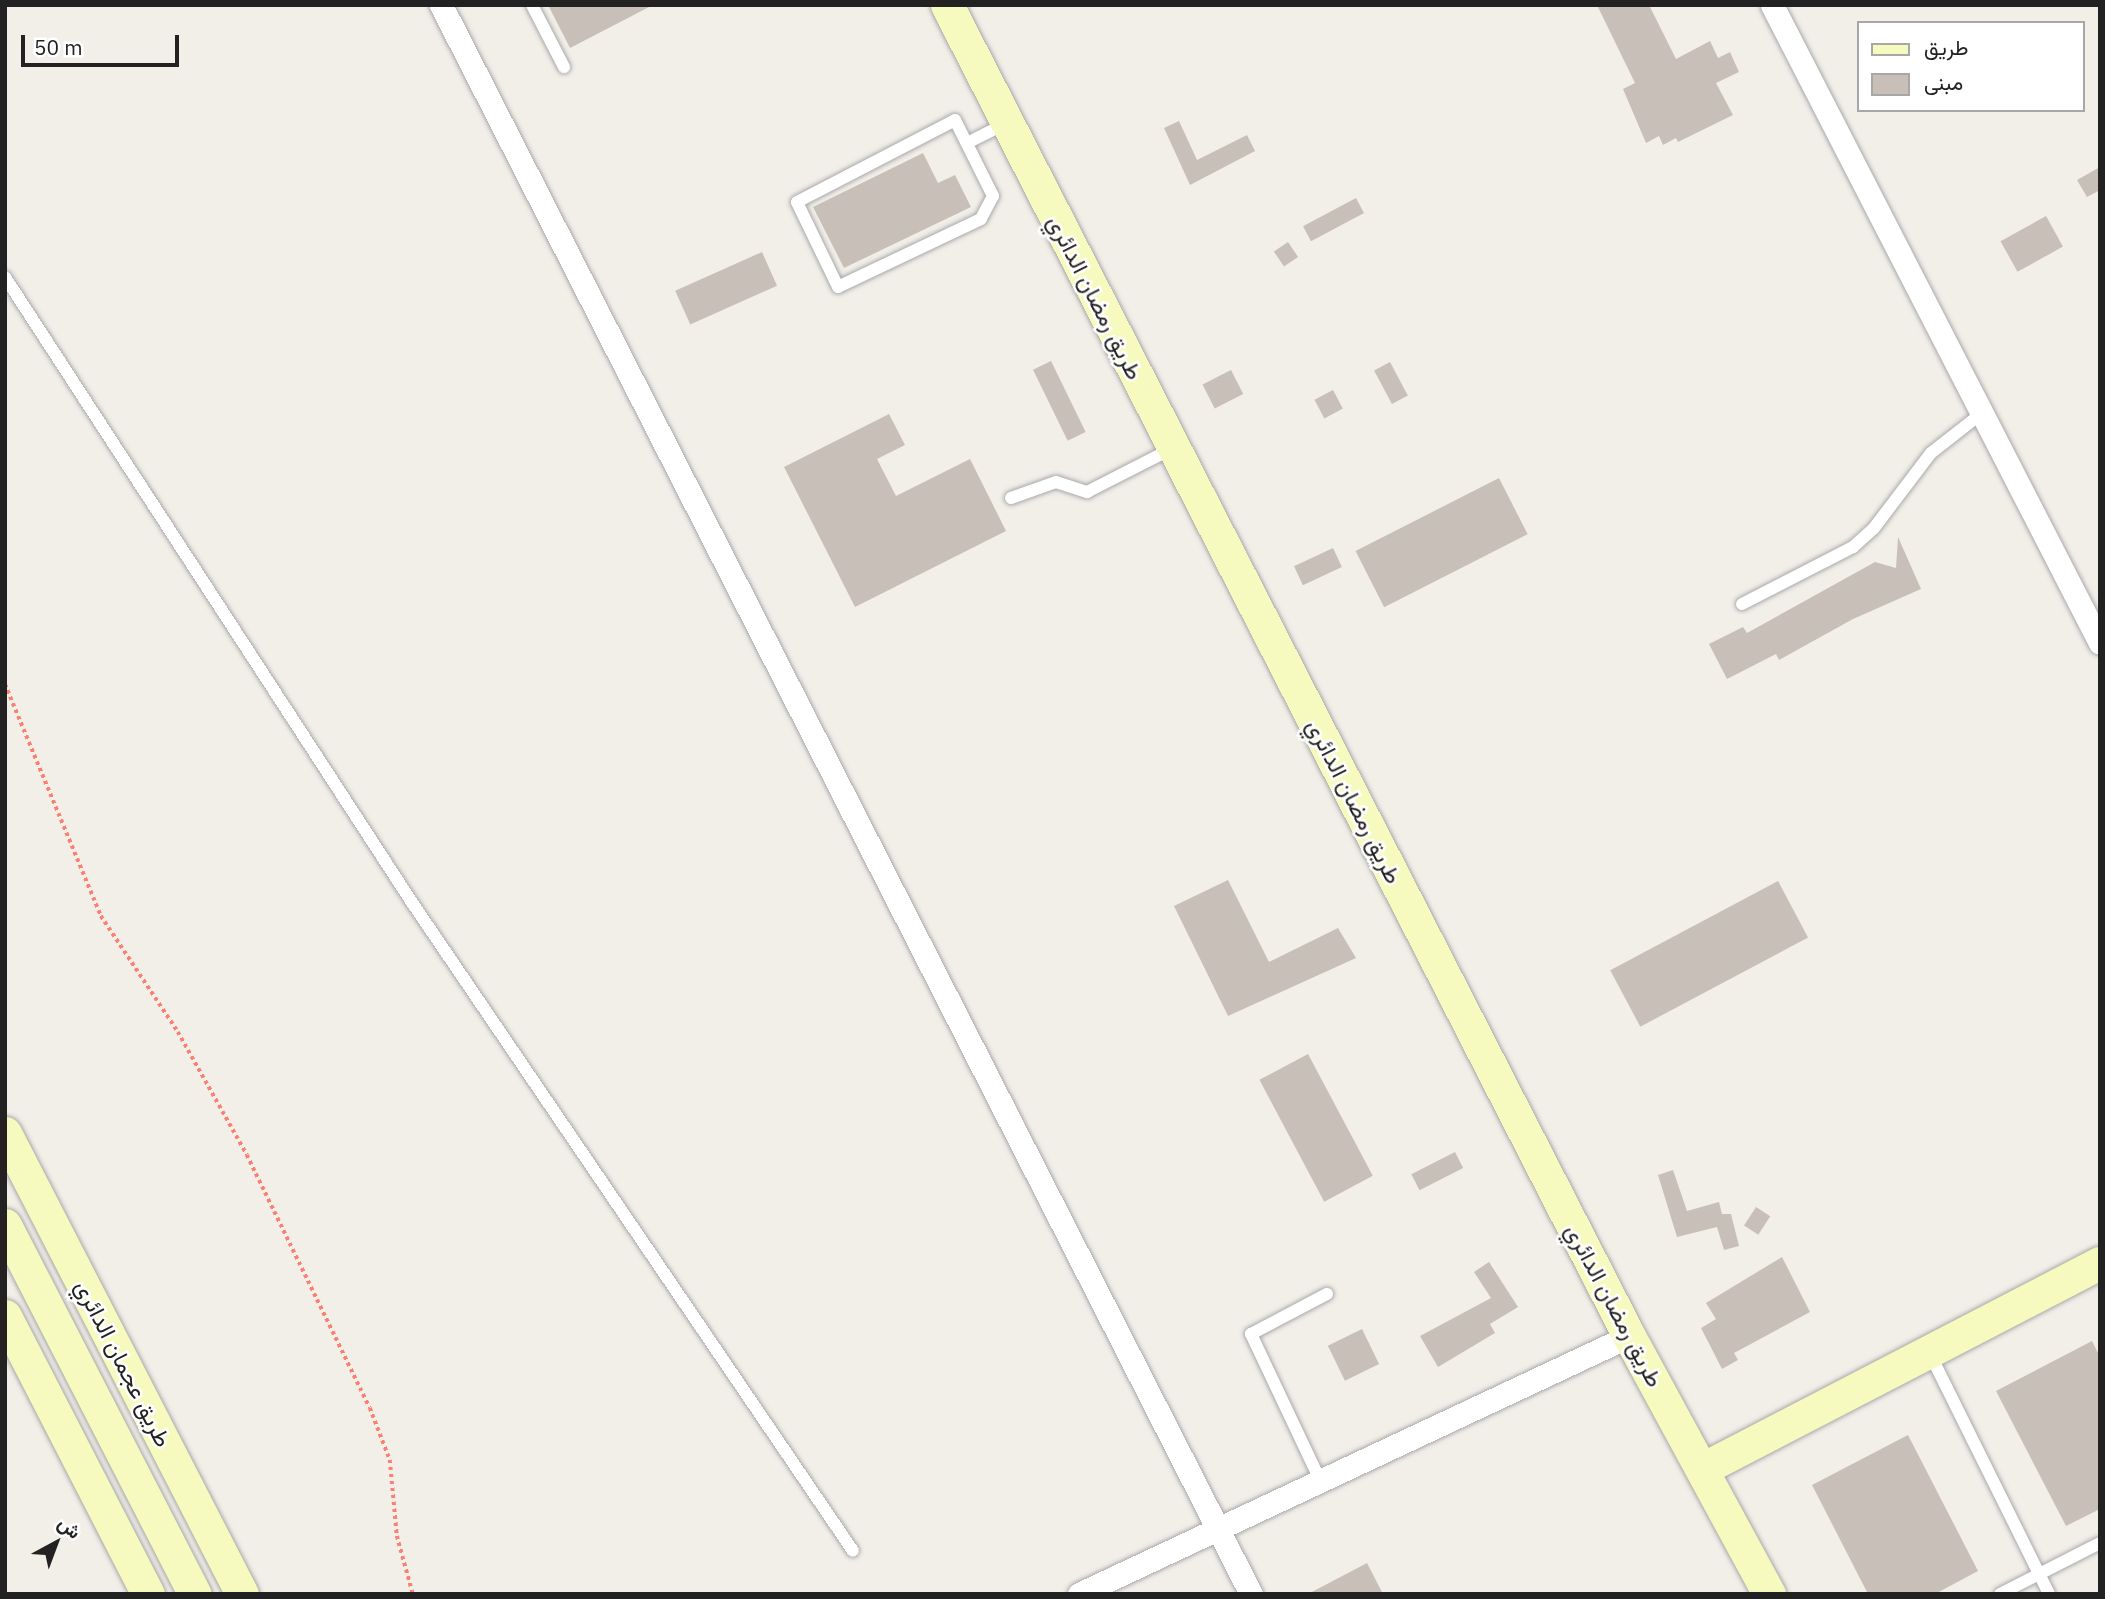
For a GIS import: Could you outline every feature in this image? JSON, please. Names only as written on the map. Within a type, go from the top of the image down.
[{"type":"street","points":[[441,5],[1251,1594]]},
{"type":"street","name":"طريق رمضان الدائري","points":[[947,5],[1629,1336],[1704,1468],[1769,1594]]},
{"type":"street","points":[[1772,5],[2100,643]]},
{"type":"street","name":"طريق عجمان الدائري","points":[[5,1133],[242,1594]]},
{"type":"street","name":"طريق عجمان الدائري","points":[[5,1225],[195,1594]]},
{"type":"street","points":[[1704,1468],[2100,1264]]},
{"type":"street","points":[[5,1316],[148,1594]]},
{"type":"street","points":[[1079,1594],[1629,1336]]},
{"type":"lane","points":[[532,5],[564,67]]},
{"type":"lane","points":[[956,120],[967,143],[993,195],[981,219],[838,287],[797,202],[956,120]]},
{"type":"lane","points":[[967,143],[1008,122]]},
{"type":"lane","points":[[5,277],[413,904],[853,1551]]},
{"type":"lane","points":[[1742,604],[1853,547],[1874,528],[1931,453],[1982,413]]},
{"type":"lane","points":[[1011,498],[1056,482],[1087,492],[1173,448]]},
{"type":"lane","points":[[1321,1482],[1251,1335],[1327,1294]]},
{"type":"lane","points":[[1929,1352],[2049,1594]]},
{"type":"lane","points":[[2000,1594],[2100,1543]]},
{"type":"path","points":[[5,684],[101,916],[178,1032],[247,1155],[381,1432],[390,1460],[397,1536],[413,1594]]},
{"type":"building","points":[[548,5],[653,5],[570,48]]},
{"type":"building","points":[[1597,5],[1649,5],[1676,59],[1710,41],[1718,58],[1730,52],[1739,72],[1716,83],[1733,115],[1678,142],[1676,138],[1663,145],[1659,136],[1646,143],[1623,89],[1635,83]]},
{"type":"building","points":[[1179,121],[1197,160],[1247,135],[1255,151],[1190,185],[1164,128]]},
{"type":"building","points":[[923,153],[938,183],[955,175],[971,207],[844,268],[813,207]]},
{"type":"building","points":[[2100,167],[2100,190],[2087,197],[2077,180]]},
{"type":"building","points":[[1356,198],[1364,213],[1311,241],[1303,226]]},
{"type":"building","points":[[2046,216],[2063,247],[2017,272],[2001,241]]},
{"type":"building","points":[[1288,242],[1298,257],[1284,266],[1274,252]]},
{"type":"building","points":[[762,252],[777,286],[690,324],[675,291]]},
{"type":"building","points":[[1051,361],[1086,432],[1068,441],[1033,370]]},
{"type":"building","points":[[1390,362],[1408,396],[1392,404],[1374,370]]},
{"type":"building","points":[[1231,370],[1243,394],[1215,409],[1202,385]]},
{"type":"building","points":[[1333,390],[1343,409],[1324,418],[1314,400]]},
{"type":"building","points":[[889,414],[905,445],[877,459],[896,496],[970,459],[1006,531],[855,607],[784,467]]},
{"type":"building","points":[[1499,478],[1528,534],[1384,607],[1356,551]]},
{"type":"building","points":[[1898,537],[1921,589],[1853,619],[1779,660],[1776,654],[1727,679],[1709,644],[1743,627],[1747,633],[1875,562],[1896,568]]},
{"type":"building","points":[[1333,548],[1342,567],[1303,585],[1294,566]]},
{"type":"building","points":[[1228,880],[1269,962],[1338,928],[1356,958],[1228,1016],[1174,906]]},
{"type":"building","points":[[1778,881],[1808,938],[1640,1027],[1610,970]]},
{"type":"building","points":[[1308,1054],[1373,1176],[1324,1202],[1259,1080]]},
{"type":"building","points":[[1455,1152],[1463,1168],[1420,1190],[1411,1174]]},
{"type":"building","points":[[1673,1170],[1687,1211],[1719,1202],[1722,1214],[1731,1214],[1739,1246],[1724,1250],[1717,1227],[1677,1237],[1658,1175]]},
{"type":"building","points":[[1756,1207],[1770,1216],[1758,1235],[1744,1225]]},
{"type":"building","points":[[1782,1257],[1810,1312],[1734,1353],[1738,1360],[1722,1369],[1701,1328],[1716,1319],[1706,1303]]},
{"type":"building","points":[[1489,1262],[1518,1307],[1490,1324],[1495,1333],[1438,1367],[1420,1336],[1491,1298],[1474,1272]]},
{"type":"building","points":[[1362,1329],[1379,1364],[1345,1381],[1328,1346]]},
{"type":"building","points":[[2092,1341],[2100,1357],[2100,1509],[2066,1526],[1996,1391]]},
{"type":"building","points":[[1908,1435],[1978,1571],[1935,1594],[1868,1594],[1812,1485]]},
{"type":"building","points":[[1367,1563],[1383,1594],[1308,1594]]}]
